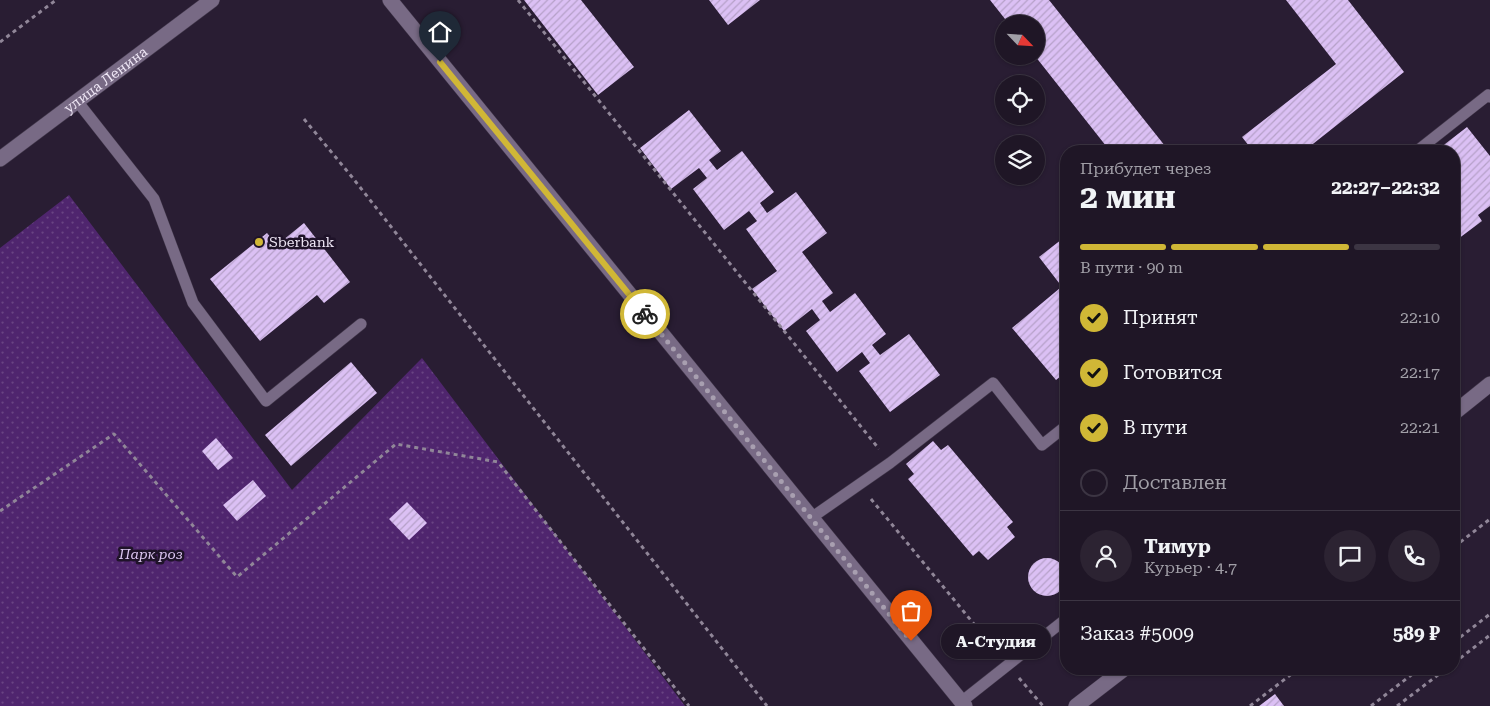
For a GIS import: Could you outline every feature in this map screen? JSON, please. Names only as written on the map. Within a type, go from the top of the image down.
[{"type":"street","name":"улица Ленина","points":[[0,159],[212,0]]},
{"type":"street","points":[[390,0],[963,704]]},
{"type":"street","points":[[1460,408],[1490,384]]},
{"type":"street","points":[[1076,706],[1116,675]]},
{"type":"lane","points":[[1425,145],[1488,95],[1490,97]]},
{"type":"lane","points":[[78,101],[154,199],[192,303],[266,401],[360,324]]},
{"type":"lane","points":[[812,518],[890,463],[993,383],[1042,445],[1060,431]]},
{"type":"lane","points":[[963,704],[1060,624]]},
{"type":"path","points":[[0,42],[56,0]]},
{"type":"path","points":[[518,0],[890,463]]},
{"type":"path","points":[[304,119],[358,185],[767,706]]},
{"type":"path","points":[[0,511],[114,434],[237,577],[396,444],[498,462],[689,706]]},
{"type":"path","points":[[859,485],[1043,706]]},
{"type":"path","points":[[1460,542],[1490,519]]},
{"type":"path","points":[[1460,637],[1490,614]]},
{"type":"path","points":[[1460,658],[1490,635]]},
{"type":"path","points":[[1250,706],[1290,675]]},
{"type":"path","points":[[1371,706],[1411,675]]},
{"type":"path","points":[[1397,706],[1438,675]]},
{"type":"green space","name":"Парк роз","points":[[69,195],[292,490],[422,358],[685,706],[0,706],[0,248]]},
{"type":"building","points":[[524,0],[581,0],[634,67],[598,95]]},
{"type":"building","points":[[709,0],[760,0],[728,25]]},
{"type":"building","points":[[990,0],[1049,0],[1164,145],[1105,145],[1042,65],[1045,65],[1045,15],[1002,15]]},
{"type":"building","points":[[1286,0],[1348,0],[1404,72],[1312,145],[1248,145],[1242,137],[1336,64]]},
{"type":"building","points":[[689,110],[721,151],[709,160],[717,170],[742,151],[774,192],[760,203],[767,213],[796,192],[827,233],[802,252],[833,293],[822,301],[830,312],[855,293],[886,334],[872,345],[880,355],[909,334],[940,375],[890,412],[859,371],[870,363],[862,352],[837,372],[806,331],[820,320],[812,309],[784,331],[752,289],[777,271],[746,229],[757,221],[749,211],[724,230],[693,189],[707,178],[699,168],[671,189],[640,148]]},
{"type":"building","points":[[1467,127],[1490,156],[1490,206],[1478,215],[1482,221],[1460,238],[1460,145],[1444,145]]},
{"type":"building","points":[[304,223],[350,282],[324,303],[317,295],[260,341],[210,279],[267,233],[277,245]]},
{"type":"building","points":[[1060,241],[1060,284],[1039,257]]},
{"type":"building","points":[[1060,288],[1060,377],[1056,380],[1012,328]]},
{"type":"building","points":[[351,362],[377,393],[291,466],[265,435]]},
{"type":"building","points":[[216,438],[233,458],[218,470],[202,451]]},
{"type":"building","points":[[933,441],[941,450],[948,445],[1013,522],[1007,527],[1015,537],[988,560],[979,551],[973,556],[908,479],[914,474],[906,464]]},
{"type":"building","points":[[253,480],[266,496],[237,521],[223,505]]},
{"type":"building","points":[[407,502],[427,523],[409,540],[389,519]]},
{"type":"building","points":[[1040,559],[1054,559],[1060,562],[1060,592],[1054,595],[1040,595],[1033,591],[1029,584],[1029,570],[1033,563]]},
{"type":"building","points":[[1275,694],[1284,706],[1259,706]]},
{"type":"way so far","points":[[645,314],[911,641]]},
{"type":"place","name":"Sberbank","points":[[259,242]]},
{"type":"place","name":"А-Студия","points":[[911,641]]},
{"type":"route","points":[[440,62],[645,314]]}]
